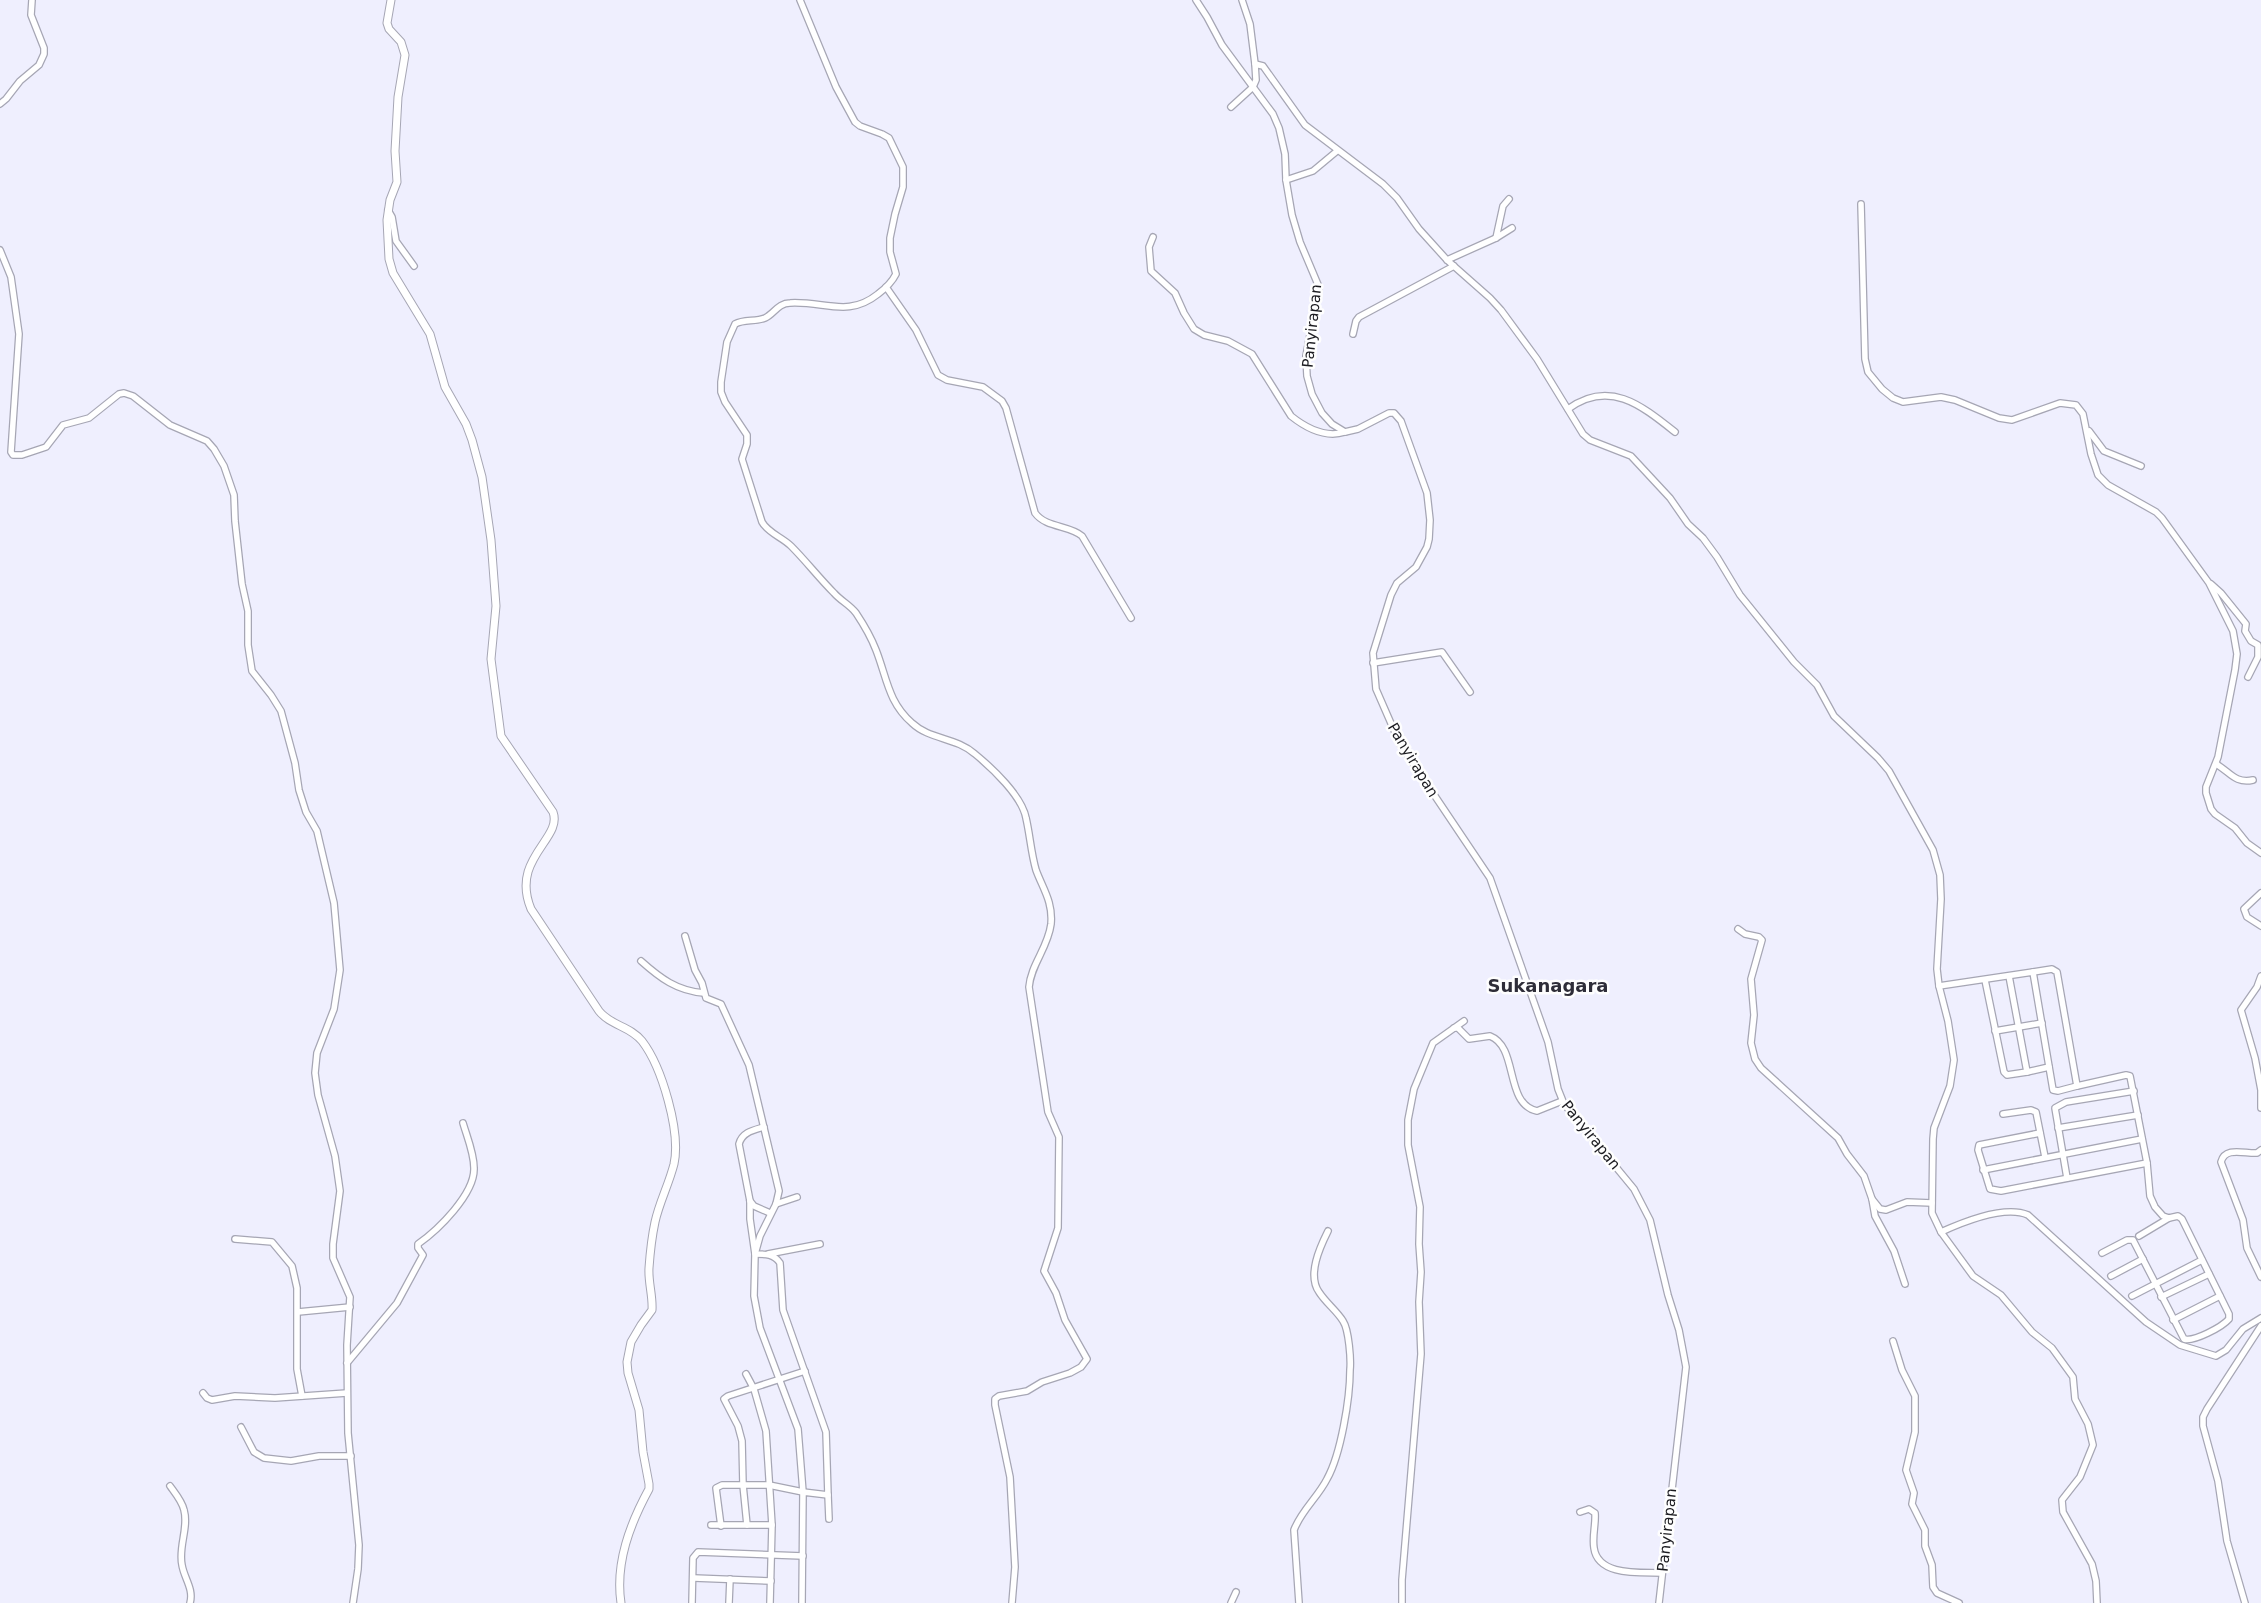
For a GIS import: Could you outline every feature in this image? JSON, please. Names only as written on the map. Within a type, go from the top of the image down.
[{"type":"street","points":[[0,104],[20,81],[39,65],[44,54],[44,48],[31,15],[32,0]]},
{"type":"street","points":[[391,0],[387,23],[389,29],[401,42],[405,56],[398,97],[395,151],[397,182],[388,210],[387,231],[391,269],[430,334],[445,387],[466,424],[482,477],[491,540],[496,606],[490,659],[501,736],[554,816],[553,829],[535,854],[528,870],[525,881],[528,902],[599,1011],[606,1019],[634,1032],[643,1043],[658,1071],[672,1110],[676,1143],[674,1163],[655,1222],[649,1268],[652,1310],[640,1325],[627,1356],[628,1373],[641,1417],[643,1452],[649,1489],[630,1529],[618,1588],[620,1603]]},
{"type":"street","points":[[800,0],[836,87],[855,122],[889,138],[904,167],[903,187],[890,238],[890,252],[896,274],[886,287],[862,305],[834,307],[809,303],[789,303],[783,304],[765,318],[740,321],[735,324],[727,342],[721,392],[725,402],[747,435],[747,444],[741,457],[764,527],[790,545],[835,595],[855,611],[865,626],[877,651],[882,675],[896,706],[912,724],[932,736],[963,744],[997,776],[1020,802],[1026,817],[1033,858],[1051,905],[1051,923],[1047,940],[1034,968],[1029,987],[1048,1112],[1059,1137],[1058,1228],[1044,1271],[1056,1293],[1065,1320],[1087,1359],[1070,1374],[1042,1382],[1027,1391],[999,1396],[995,1399],[1010,1477],[1015,1567],[1012,1603]]},
{"type":"street","name":"Panyirapan","points":[[1196,0],[1207,16],[1222,46],[1273,114],[1279,128],[1285,154],[1286,180],[1295,227],[1319,286],[1306,356],[1307,376],[1312,394],[1322,413],[1332,424],[1345,432],[1358,429],[1389,413],[1396,415],[1401,421],[1429,502],[1430,520],[1427,547],[1416,567],[1397,584],[1390,595],[1373,653],[1378,696],[1400,744],[1490,878],[1548,1042],[1562,1101],[1623,1175],[1641,1201],[1650,1220],[1666,1289],[1679,1330],[1686,1368],[1659,1603]]},
{"type":"street","points":[[1231,107],[1253,88],[1256,80],[1250,24],[1242,0]]},
{"type":"street","points":[[1255,64],[1263,66],[1305,125],[1337,151],[1377,179],[1393,194],[1412,222],[1446,260],[1501,310],[1537,359],[1583,434],[1590,440],[1631,456],[1662,489],[1683,518],[1709,545],[1740,595],[1794,662],[1817,684],[1834,716],[1889,771],[1926,836],[1938,863],[1941,899],[1936,952],[1939,986],[1948,1021],[1954,1060],[1950,1086],[1933,1139],[1932,1203],[1934,1219],[1941,1232],[1973,1276],[2001,1295],[2032,1332],[2052,1348],[2073,1377],[2076,1399],[2088,1424],[2093,1445],[2085,1469],[2066,1493],[2062,1500],[2062,1506],[2063,1512],[2092,1564],[2096,1581],[2097,1603]]},
{"type":"street","points":[[1286,180],[1314,171],[1337,151]]},
{"type":"street","points":[[1496,238],[1503,206],[1509,199]]},
{"type":"street","points":[[1861,204],[1865,359],[1868,372],[1882,389],[1893,398],[1903,402],[1941,397],[1955,400],[2000,418],[2012,420],[2060,403],[2069,403],[2081,409],[2098,475],[2108,485],[2156,512],[2180,541],[2209,583],[2233,630],[2237,654],[2229,704],[2216,764],[2206,787],[2211,809],[2235,828],[2247,843],[2261,853]]},
{"type":"street","points":[[388,210],[392,217],[396,241],[414,266]]},
{"type":"street","points":[[1446,260],[1496,238],[1512,228]]},
{"type":"street","points":[[1153,237],[1150,247],[1151,271],[1175,293],[1194,329],[1204,335],[1241,347],[1252,354],[1292,416],[1301,424],[1330,434],[1345,432]]},
{"type":"street","points":[[0,250],[11,277],[19,334],[11,452],[13,455],[22,455],[46,447],[63,425],[89,418],[119,394],[124,393],[133,396],[173,426],[206,442],[221,459],[234,495],[242,584],[248,611],[248,645],[252,672],[271,694],[281,711],[295,763],[299,790],[306,812],[317,829],[334,903],[340,970],[334,1009],[317,1054],[315,1073],[318,1096],[334,1156],[340,1192],[333,1258],[339,1275],[347,1288],[350,1307],[347,1393],[350,1456],[359,1545],[353,1603]]},
{"type":"street","points":[[1353,334],[1356,321],[1360,317],[1454,266]]},
{"type":"street","points":[[886,287],[916,330],[938,374],[947,380],[983,387],[1002,401],[1010,417],[1036,513],[1052,524],[1082,536],[1130,618]]},
{"type":"street","points":[[1568,409],[1580,402],[1598,396],[1618,396],[1648,412],[1675,432]]},
{"type":"street","points":[[2086,427],[2104,451],[2141,466]]},
{"type":"street","points":[[2209,583],[2221,593],[2246,624],[2245,632],[2251,641],[2258,645],[2258,657],[2248,677]]},
{"type":"street","points":[[1373,663],[1442,652],[1470,692]]},
{"type":"street","points":[[2216,764],[2234,779],[2253,780]]},
{"type":"street","points":[[2261,893],[2244,909],[2247,917],[2261,926]]},
{"type":"street","points":[[1738,930],[1745,934],[1759,937],[1762,940],[1751,979],[1754,1015],[1751,1043],[1755,1059],[1760,1068],[1838,1138],[1847,1154],[1868,1182],[1875,1216],[1894,1250],[1905,1284]]},
{"type":"street","points":[[685,936],[704,993],[708,1000],[722,1004],[749,1065],[779,1191],[776,1204],[760,1236],[755,1254]]},
{"type":"street","points":[[641,960],[674,986],[690,992],[704,993]]},
{"type":"street","points":[[1939,986],[2052,969],[2057,972],[2077,1086]]},
{"type":"street","points":[[2032,972],[2053,1090],[2058,1091],[2128,1075],[2134,1091],[2152,1200],[2159,1212],[2169,1218]]},
{"type":"street","points":[[2009,976],[2027,1072]]},
{"type":"street","points":[[2261,976],[2257,987],[2241,1010],[2255,1058],[2261,1090],[2261,1108]]},
{"type":"street","points":[[1985,980],[2005,1074],[2049,1067]]},
{"type":"street","points":[[1402,1603],[1402,1580],[1421,1354],[1419,1302],[1421,1272],[1419,1244],[1420,1207],[1408,1145],[1408,1120],[1414,1089],[1433,1043],[1464,1021]]},
{"type":"street","points":[[1995,1031],[2042,1023]]},
{"type":"street","points":[[1454,1028],[1458,1028],[1468,1039],[1490,1036],[1498,1040],[1505,1053],[1519,1096],[1525,1106],[1537,1110],[1562,1101]]},
{"type":"street","points":[[2067,1178],[2055,1108],[2062,1103],[2134,1091]]},
{"type":"street","points":[[2003,1114],[2034,1110],[2038,1116],[2045,1157]]},
{"type":"street","points":[[2058,1128],[2138,1116]]},
{"type":"street","points":[[347,1363],[397,1303],[412,1271],[423,1255],[418,1248],[418,1244],[436,1231],[469,1188],[474,1169],[463,1123]]},
{"type":"street","points":[[764,1127],[746,1134],[739,1144],[750,1201],[750,1219],[755,1254],[756,1313],[772,1355],[778,1380],[794,1414],[798,1429],[803,1492],[802,1603]]},
{"type":"street","points":[[2040,1133],[1979,1145],[1978,1150],[1989,1187],[1994,1191],[2147,1163]]},
{"type":"street","points":[[1983,1170],[2062,1153],[2142,1139]]},
{"type":"street","points":[[2261,1150],[2257,1153],[2226,1153],[2221,1162],[2243,1220],[2247,1248],[2261,1278]]},
{"type":"street","points":[[776,1204],[797,1197]]},
{"type":"street","points":[[1872,1199],[1880,1209],[1886,1210],[1907,1202],[1932,1203]]},
{"type":"street","points":[[750,1201],[754,1206],[770,1213]]},
{"type":"street","points":[[1941,1232],[1982,1216],[2015,1212],[2028,1215],[2146,1322],[2180,1345],[2216,1356],[2226,1350],[2243,1330],[2261,1318]]},
{"type":"street","points":[[2102,1253],[2132,1240],[2180,1335],[2188,1340],[2220,1326],[2229,1319],[2230,1315],[2181,1218],[2169,1218],[2138,1236]]},
{"type":"street","points":[[1299,1603],[1294,1530],[1330,1472],[1346,1407],[1350,1372],[1344,1322],[1317,1291],[1313,1280],[1320,1247],[1328,1231]]},
{"type":"street","points":[[235,1239],[272,1242],[292,1266],[297,1288],[297,1369],[302,1396]]},
{"type":"street","points":[[755,1254],[768,1254],[820,1244]]},
{"type":"street","points":[[768,1254],[780,1263],[783,1310],[826,1432],[829,1471],[829,1519]]},
{"type":"street","points":[[2111,1276],[2143,1259]]},
{"type":"street","points":[[2132,1296],[2202,1260]]},
{"type":"street","points":[[2161,1296],[2209,1274]]},
{"type":"street","points":[[2173,1320],[2220,1296]]},
{"type":"street","points":[[298,1312],[350,1307]]},
{"type":"street","points":[[2245,1603],[2227,1541],[2218,1481],[2203,1426],[2203,1417],[2206,1408],[2228,1379],[2240,1356],[2261,1326]]},
{"type":"street","points":[[1893,1341],[1905,1376],[1915,1396],[1914,1432],[1906,1470],[1914,1493],[1912,1504],[1925,1530],[1925,1546],[1932,1564],[1933,1587],[1936,1593],[1959,1603]]},
{"type":"street","points":[[747,1525],[743,1485],[742,1441],[738,1426],[724,1399],[805,1371]]},
{"type":"street","points":[[746,1374],[754,1389],[766,1432],[772,1525],[770,1603]]},
{"type":"street","points":[[203,1393],[211,1400],[235,1396],[275,1398],[324,1393],[347,1393]]},
{"type":"street","points":[[241,1427],[254,1452],[264,1458],[291,1461],[319,1456],[350,1456]]},
{"type":"street","points":[[721,1526],[716,1488],[722,1485],[769,1484],[803,1492],[828,1495]]},
{"type":"street","points":[[170,1486],[184,1509],[185,1517],[181,1556],[184,1572],[191,1589],[190,1603]]},
{"type":"street","points":[[1580,1512],[1589,1509],[1595,1513],[1594,1549],[1602,1562],[1617,1570],[1662,1573]]},
{"type":"street","points":[[711,1525],[772,1525]]},
{"type":"street","points":[[692,1603],[693,1558],[698,1552],[803,1556]]},
{"type":"street","points":[[694,1578],[771,1581]]},
{"type":"street","points":[[729,1603],[730,1579]]},
{"type":"street","points":[[1231,1603],[1236,1592]]},
{"type":"district","name":"Sukanagara","points":[[1548,986]]}]
